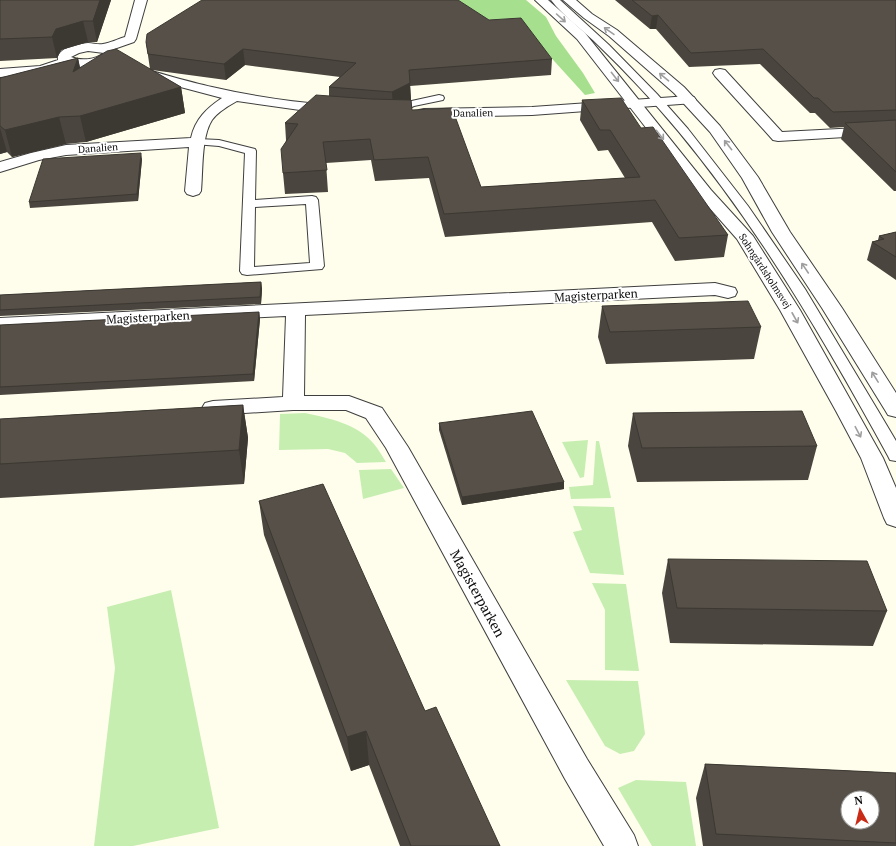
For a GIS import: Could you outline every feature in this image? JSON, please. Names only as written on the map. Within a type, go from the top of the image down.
[{"type":"street","points":[[102,54],[130,39],[141,0]]},
{"type":"street","name":"Sohngårdsholmsvej","points":[[541,0],[590,46],[705,193],[744,236],[790,310],[847,411],[872,458],[894,511]]},
{"type":"street","points":[[569,0],[588,16],[613,33],[689,100],[720,135],[750,177],[781,232],[832,308],[896,410]]},
{"type":"street","points":[[0,73],[42,70],[68,61],[64,59],[65,54],[88,47],[102,54],[115,65]]},
{"type":"street","points":[[130,70],[174,83],[233,97],[302,107],[346,110]]},
{"type":"street","points":[[720,73],[778,137],[896,130]]},
{"type":"street","points":[[193,190],[198,142],[204,121],[216,107],[233,97]]},
{"type":"street","name":"Danalien","points":[[376,113],[391,114],[521,111],[689,100]]},
{"type":"street","name":"Danalien","points":[[0,167],[36,156],[66,150],[198,142]]},
{"type":"street","name":"Magisterparken","points":[[0,324],[679,290],[715,289],[728,292]]},
{"type":"street","points":[[294,403],[296,310]]},
{"type":"street","name":"Magisterparken","points":[[195,409],[294,403],[349,403],[374,413],[398,447],[573,762],[622,846]]},
{"type":"lane","points":[[555,0],[608,48],[658,102],[684,132],[762,235],[811,310],[896,456]]},
{"type":"lane","points":[[391,114],[410,104],[439,98]]},
{"type":"lane","points":[[198,142],[219,143],[251,150],[249,204],[247,271],[317,266],[312,200],[249,204]]},
{"type":"green space","points":[[416,0],[526,0],[546,17],[556,36],[583,73],[595,93],[585,95],[526,30],[501,24],[441,2]]},
{"type":"green space","points":[[305,413],[324,417],[360,431],[374,444],[386,462],[357,463],[345,453],[328,449],[279,450],[280,414]]},
{"type":"green space","points":[[588,440],[584,477],[580,478],[562,442]]},
{"type":"green space","points":[[596,441],[599,441],[611,498],[571,499],[569,487],[593,485]]},
{"type":"green space","points":[[391,469],[404,488],[363,499],[359,470]]},
{"type":"green space","points":[[573,506],[614,507],[624,575],[590,573],[573,532],[582,530]]},
{"type":"green space","points":[[592,583],[626,584],[639,671],[605,670],[605,610]]},
{"type":"green space","points":[[171,590],[219,828],[133,846],[94,846],[115,668],[107,607]]},
{"type":"green space","points":[[566,680],[638,681],[645,734],[634,751],[620,754],[605,746]]},
{"type":"green space","points":[[636,780],[686,782],[696,846],[652,846],[618,788]]},
{"type":"building","points":[[0,0],[100,0],[93,21],[83,21],[56,29],[52,37],[0,39]]},
{"type":"building","points":[[202,0],[458,0],[489,20],[521,18],[552,59],[409,70],[410,83],[392,92],[329,87],[356,63],[243,49],[224,64],[148,54],[146,42],[147,34]]},
{"type":"building","points":[[632,0],[896,0],[896,110],[833,112],[818,98],[814,98],[763,49],[691,53],[658,15],[652,16]]},
{"type":"building","points":[[116,49],[181,87],[80,116],[59,117],[5,130],[0,126],[0,78],[78,58],[73,72],[107,51]]},
{"type":"building","points":[[316,95],[411,100],[412,110],[452,108],[481,187],[640,177],[610,130],[600,130],[582,100],[621,98],[641,128],[653,127],[728,235],[679,238],[655,200],[444,214],[428,157],[374,160],[370,139],[323,142],[327,170],[283,173],[281,149],[298,124],[285,123]]},
{"type":"building","points":[[896,120],[896,172],[845,123]]},
{"type":"building","points":[[141,153],[137,194],[29,202],[43,159]]},
{"type":"building","points":[[896,232],[896,257],[872,242],[884,239],[879,236]]},
{"type":"building","points":[[261,282],[260,297],[0,310],[0,295]]},
{"type":"building","points":[[748,301],[761,327],[610,332],[602,306]]},
{"type":"building","points":[[259,312],[253,374],[0,387],[0,325]]},
{"type":"building","points":[[243,405],[239,450],[0,464],[0,419]]},
{"type":"building","points":[[532,411],[564,482],[462,497],[439,423]]},
{"type":"building","points":[[802,411],[817,446],[642,448],[633,413]]},
{"type":"building","points":[[323,484],[425,711],[436,707],[500,846],[411,846],[366,731],[347,737],[259,501]]},
{"type":"building","points":[[668,559],[867,561],[887,611],[677,608]]},
{"type":"building","points":[[705,764],[896,773],[896,843],[716,834]]}]
